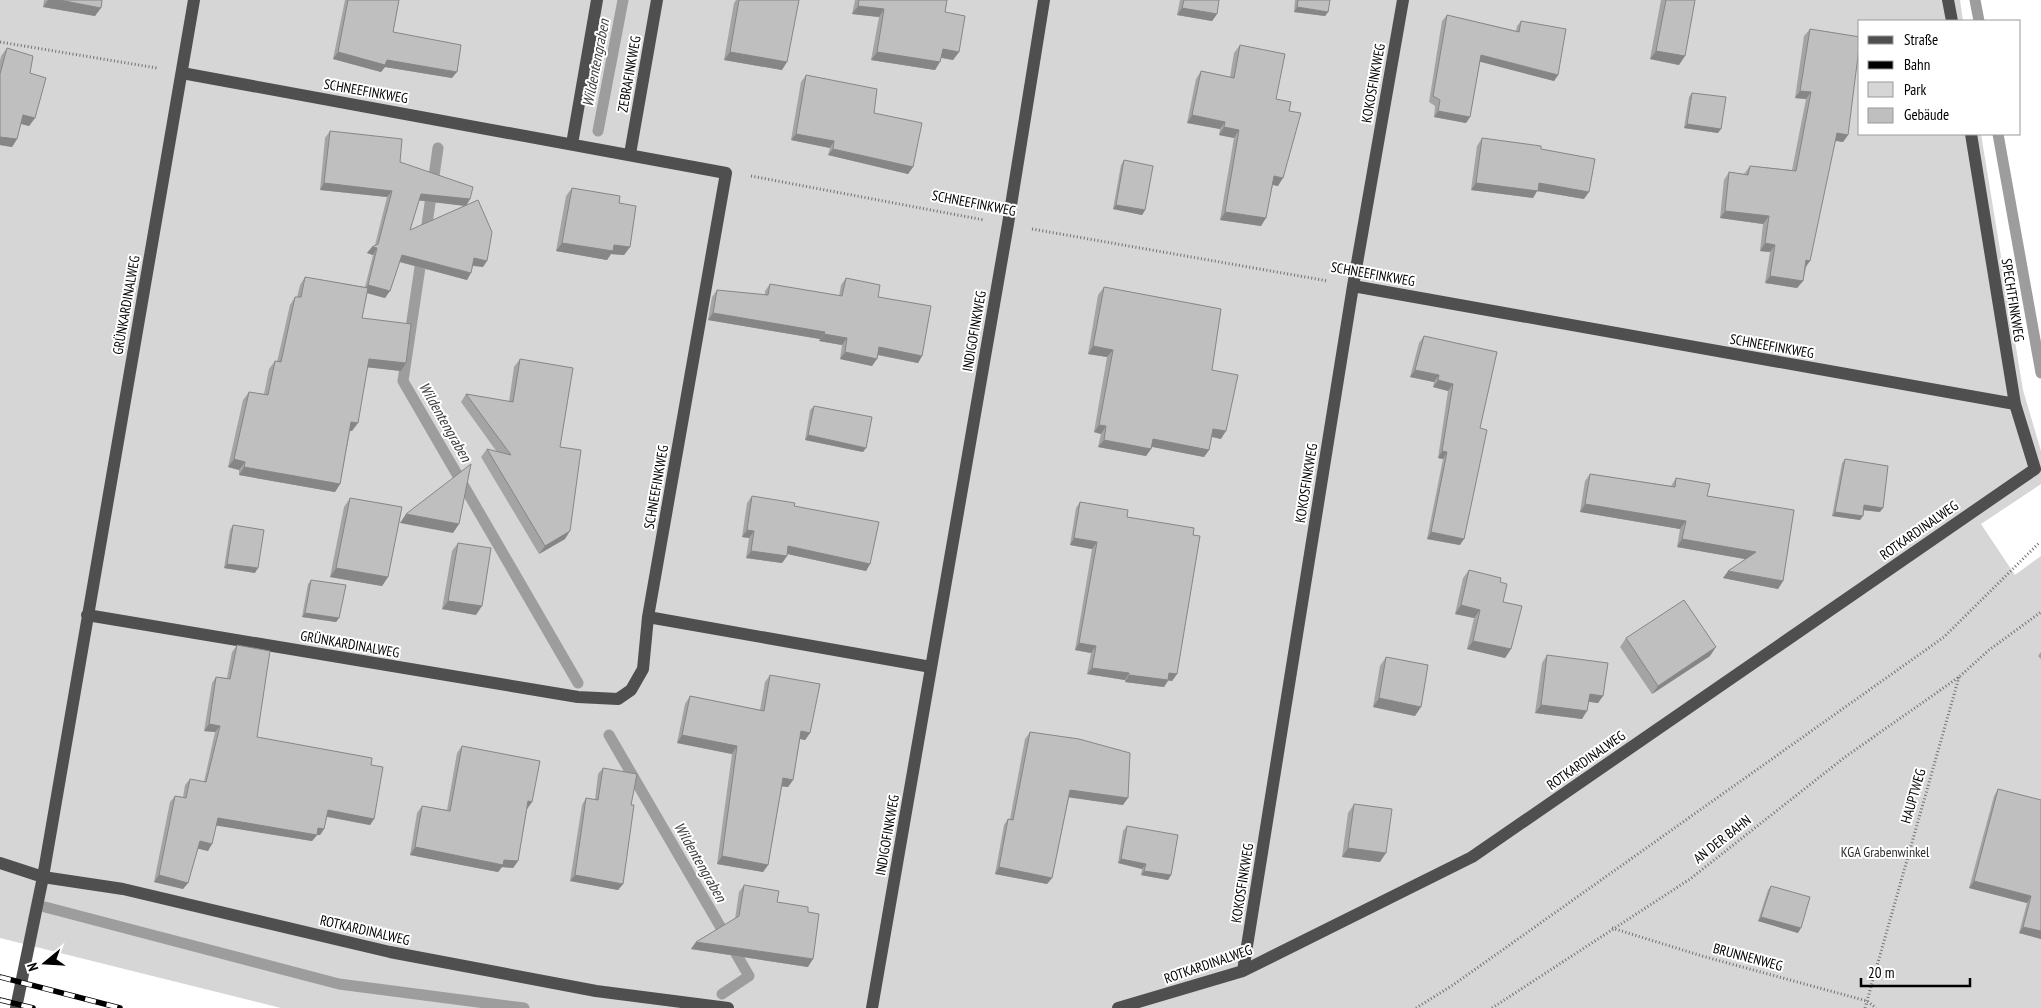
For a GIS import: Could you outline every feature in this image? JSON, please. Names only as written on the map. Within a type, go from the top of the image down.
[{"type":"lane","name":"GRÜNKARDINALWEG","points":[[16,1008],[43,877],[194,0]]},
{"type":"lane","points":[[572,144],[597,0]]},
{"type":"lane","name":"ZEBRAFINKWEG","points":[[630,154],[657,0]]},
{"type":"lane","name":"INDIGOFINKWEG","points":[[872,1008],[1008,224],[1044,0]]},
{"type":"lane","name":"KOKOSFINKWEG","points":[[1243,971],[1354,286],[1403,0]]},
{"type":"lane","points":[[1948,0],[1952,20]]},
{"type":"lane","name":"SCHNEEFINKWEG","points":[[182,73],[726,173],[648,617],[643,670],[631,690],[618,699],[578,697]]},
{"type":"lane","name":"SPECHTFINKWEG","points":[[1971,135],[2015,404],[2035,469]]},
{"type":"lane","name":"SCHNEEFINKWEG","points":[[1354,286],[2015,404]]},
{"type":"lane","name":"ROTKARDINALWEG","points":[[1118,1008],[1243,971],[1472,857],[2035,469]]},
{"type":"lane","name":"GRÜNKARDINALWEG","points":[[87,615],[578,697]]},
{"type":"lane","points":[[648,617],[931,667]]},
{"type":"lane","name":"ROTKARDINALWEG","points":[[0,863],[43,877],[123,889],[390,952],[596,990],[728,1008]]},
{"type":"path","points":[[0,42],[182,73]]},
{"type":"path","name":"SCHNEEFINKWEG","points":[[726,173],[1354,286]]},
{"type":"path","points":[[1416,1008],[1454,985],[1944,637],[2039,543]]},
{"type":"path","name":"AN DER BAHN","points":[[1492,1008],[1612,928],[1690,879],[1845,757],[1959,677],[1989,650],[2041,612]]},
{"type":"path","name":"HAUPTWEG","points":[[1865,1008],[1959,677]]},
{"type":"path","name":"BRUNNENWEG","points":[[1612,928],[1702,956],[1867,1001],[1876,1008]]},
{"type":"green space","name":"KGA Grabenwinkel","points":[[0,0],[1960,0],[1963,20],[1858,20],[1858,135],[1981,135],[2023,390],[2041,451],[2041,484],[1981,524],[2015,575],[2041,556],[2041,1008],[281,1008],[0,938]]},
{"type":"building","points":[[59,0],[102,0],[101,8]]},
{"type":"building","points":[[348,0],[399,0],[393,32],[461,45],[457,72],[387,60],[385,65],[338,52]]},
{"type":"building","points":[[739,0],[799,0],[787,62],[730,52]]},
{"type":"building","points":[[859,0],[947,0],[945,12],[965,16],[959,52],[943,49],[940,62],[877,52],[884,9],[858,6]]},
{"type":"building","points":[[1184,0],[1219,0],[1217,14],[1182,8]]},
{"type":"building","points":[[1298,0],[1330,0],[1328,12],[1297,7]]},
{"type":"building","points":[[1666,0],[1695,0],[1685,56],[1656,51]]},
{"type":"building","points":[[1447,15],[1519,32],[1521,21],[1566,29],[1558,75],[1481,55],[1470,117],[1438,111],[1440,100],[1433,96]]},
{"type":"building","points":[[1810,29],[1858,37],[1858,56],[1848,135],[1837,133],[1810,261],[1806,260],[1803,281],[1770,276],[1775,245],[1765,243],[1769,216],[1725,211],[1729,172],[1748,175],[1750,166],[1796,171],[1811,92],[1800,91]]},
{"type":"building","points":[[1240,45],[1285,54],[1276,99],[1291,102],[1289,111],[1301,113],[1283,178],[1274,176],[1266,218],[1225,212],[1239,130],[1224,127],[1225,122],[1192,115],[1201,71],[1234,78]]},
{"type":"building","points":[[7,48],[33,56],[30,73],[46,78],[35,118],[23,115],[17,139],[0,137],[0,74]]},
{"type":"building","points":[[806,75],[877,89],[874,113],[922,123],[913,167],[833,149],[834,141],[796,134]]},
{"type":"building","points":[[1692,93],[1726,97],[1721,129],[1687,124]]},
{"type":"building","points":[[330,131],[402,139],[400,162],[473,187],[470,199],[421,194],[410,230],[478,200],[492,232],[487,261],[474,258],[471,273],[402,255],[390,291],[368,285],[377,248],[372,247],[378,244],[392,191],[324,183]]},
{"type":"building","points":[[1482,138],[1541,146],[1541,149],[1595,159],[1589,192],[1539,183],[1538,191],[1476,183]]},
{"type":"building","points":[[1124,160],[1153,166],[1145,210],[1116,205]]},
{"type":"building","points":[[572,188],[620,196],[619,203],[636,206],[630,247],[614,245],[613,251],[562,243]]},
{"type":"building","points":[[305,277],[368,288],[362,318],[411,324],[406,363],[369,359],[358,423],[351,422],[340,484],[244,467],[245,462],[234,459],[249,392],[268,395],[275,361],[281,362],[295,297],[301,297]]},
{"type":"building","points":[[846,278],[880,285],[878,297],[931,306],[922,356],[879,347],[877,359],[845,352],[847,338],[824,334],[825,332],[713,313],[717,290],[768,295],[770,284],[842,296]]},
{"type":"building","points":[[1104,287],[1221,309],[1212,370],[1238,375],[1226,431],[1213,429],[1209,450],[1153,439],[1151,449],[1104,440],[1106,426],[1099,425],[1113,350],[1093,346]]},
{"type":"building","points":[[1424,336],[1497,352],[1480,428],[1487,430],[1464,539],[1431,532],[1447,452],[1442,451],[1453,384],[1438,380],[1439,375],[1415,370]]},
{"type":"building","points":[[520,359],[573,368],[560,447],[581,450],[570,531],[545,546],[487,449],[511,455],[466,394],[513,402]]},
{"type":"building","points":[[814,406],[872,417],[866,448],[808,435]]},
{"type":"building","points":[[1845,459],[1888,466],[1883,508],[1864,505],[1863,516],[1835,512]]},
{"type":"building","points":[[471,464],[459,524],[406,514]]},
{"type":"building","points":[[1590,474],[1675,487],[1676,478],[1710,484],[1707,496],[1794,510],[1783,581],[1728,571],[1756,552],[1682,539],[1686,521],[1585,504]]},
{"type":"building","points":[[752,496],[795,503],[794,506],[879,522],[870,564],[788,546],[787,556],[751,551],[754,531],[747,530]]},
{"type":"building","points":[[350,498],[402,507],[388,577],[336,568]]},
{"type":"building","points":[[1080,502],[1128,510],[1127,517],[1194,528],[1193,535],[1200,536],[1177,674],[1169,673],[1168,680],[1092,668],[1096,646],[1079,643],[1097,542],[1074,538]]},
{"type":"building","points":[[233,525],[264,530],[258,568],[227,564]]},
{"type":"building","points":[[458,543],[491,548],[482,606],[448,601]]},
{"type":"building","points":[[1469,570],[1501,578],[1500,582],[1507,584],[1503,602],[1522,606],[1511,649],[1473,641],[1480,610],[1461,605]]},
{"type":"building","points":[[311,580],[346,585],[339,618],[305,613]]},
{"type":"building","points":[[1684,600],[1716,647],[1658,686],[1626,638]]},
{"type":"building","points":[[237,645],[270,651],[257,737],[372,758],[371,765],[383,767],[374,819],[328,810],[324,829],[318,828],[317,835],[218,818],[212,844],[200,841],[188,883],[159,875],[175,796],[186,798],[190,779],[206,782],[220,726],[209,724],[216,677],[230,679]]},
{"type":"building","points":[[1547,655],[1608,663],[1603,696],[1590,694],[1587,711],[1541,705]]},
{"type":"building","points":[[1386,657],[1428,665],[1421,707],[1379,698]]},
{"type":"building","points":[[770,675],[820,684],[810,733],[801,731],[793,780],[783,778],[768,865],[722,856],[737,746],[682,735],[690,696],[764,711]]},
{"type":"building","points":[[1030,732],[1079,739],[1130,753],[1128,798],[1070,790],[1052,878],[999,867],[1008,819],[1013,820]]},
{"type":"building","points":[[462,746],[540,761],[532,802],[528,801],[518,861],[504,860],[503,865],[415,847],[422,806],[450,811]]},
{"type":"building","points":[[603,768],[637,774],[631,805],[634,805],[623,884],[575,875],[586,798],[598,800]]},
{"type":"building","points":[[1998,789],[2041,800],[2041,931],[2023,927],[2031,896],[1974,881]]},
{"type":"building","points":[[1354,804],[1392,809],[1386,853],[1348,848]]},
{"type":"building","points":[[1127,826],[1178,835],[1171,875],[1144,871],[1146,864],[1121,859]]},
{"type":"building","points":[[744,885],[779,891],[777,902],[808,907],[808,912],[819,914],[813,959],[696,942],[739,916]]},
{"type":"building","points":[[1771,886],[1810,897],[1801,928],[1761,917]]},
{"type":"waterway","name":"Wildentengraben","points":[[598,131],[623,0]]},
{"type":"waterway","points":[[1975,0],[1979,20]]},
{"type":"waterway","points":[[1998,135],[2041,373]]},
{"type":"waterway","name":"Wildentengraben","points":[[425,238],[438,148]]},
{"type":"waterway","name":"Wildentengraben","points":[[422,254],[403,381],[578,683]]},
{"type":"waterway","name":"Wildentengraben","points":[[609,735],[749,976],[722,994]]},
{"type":"waterway","points":[[45,907],[339,984],[524,1008]]},
{"type":"railway","points":[[0,977],[120,1008]]},
{"type":"railway","points":[[0,1000],[33,1008]]}]
